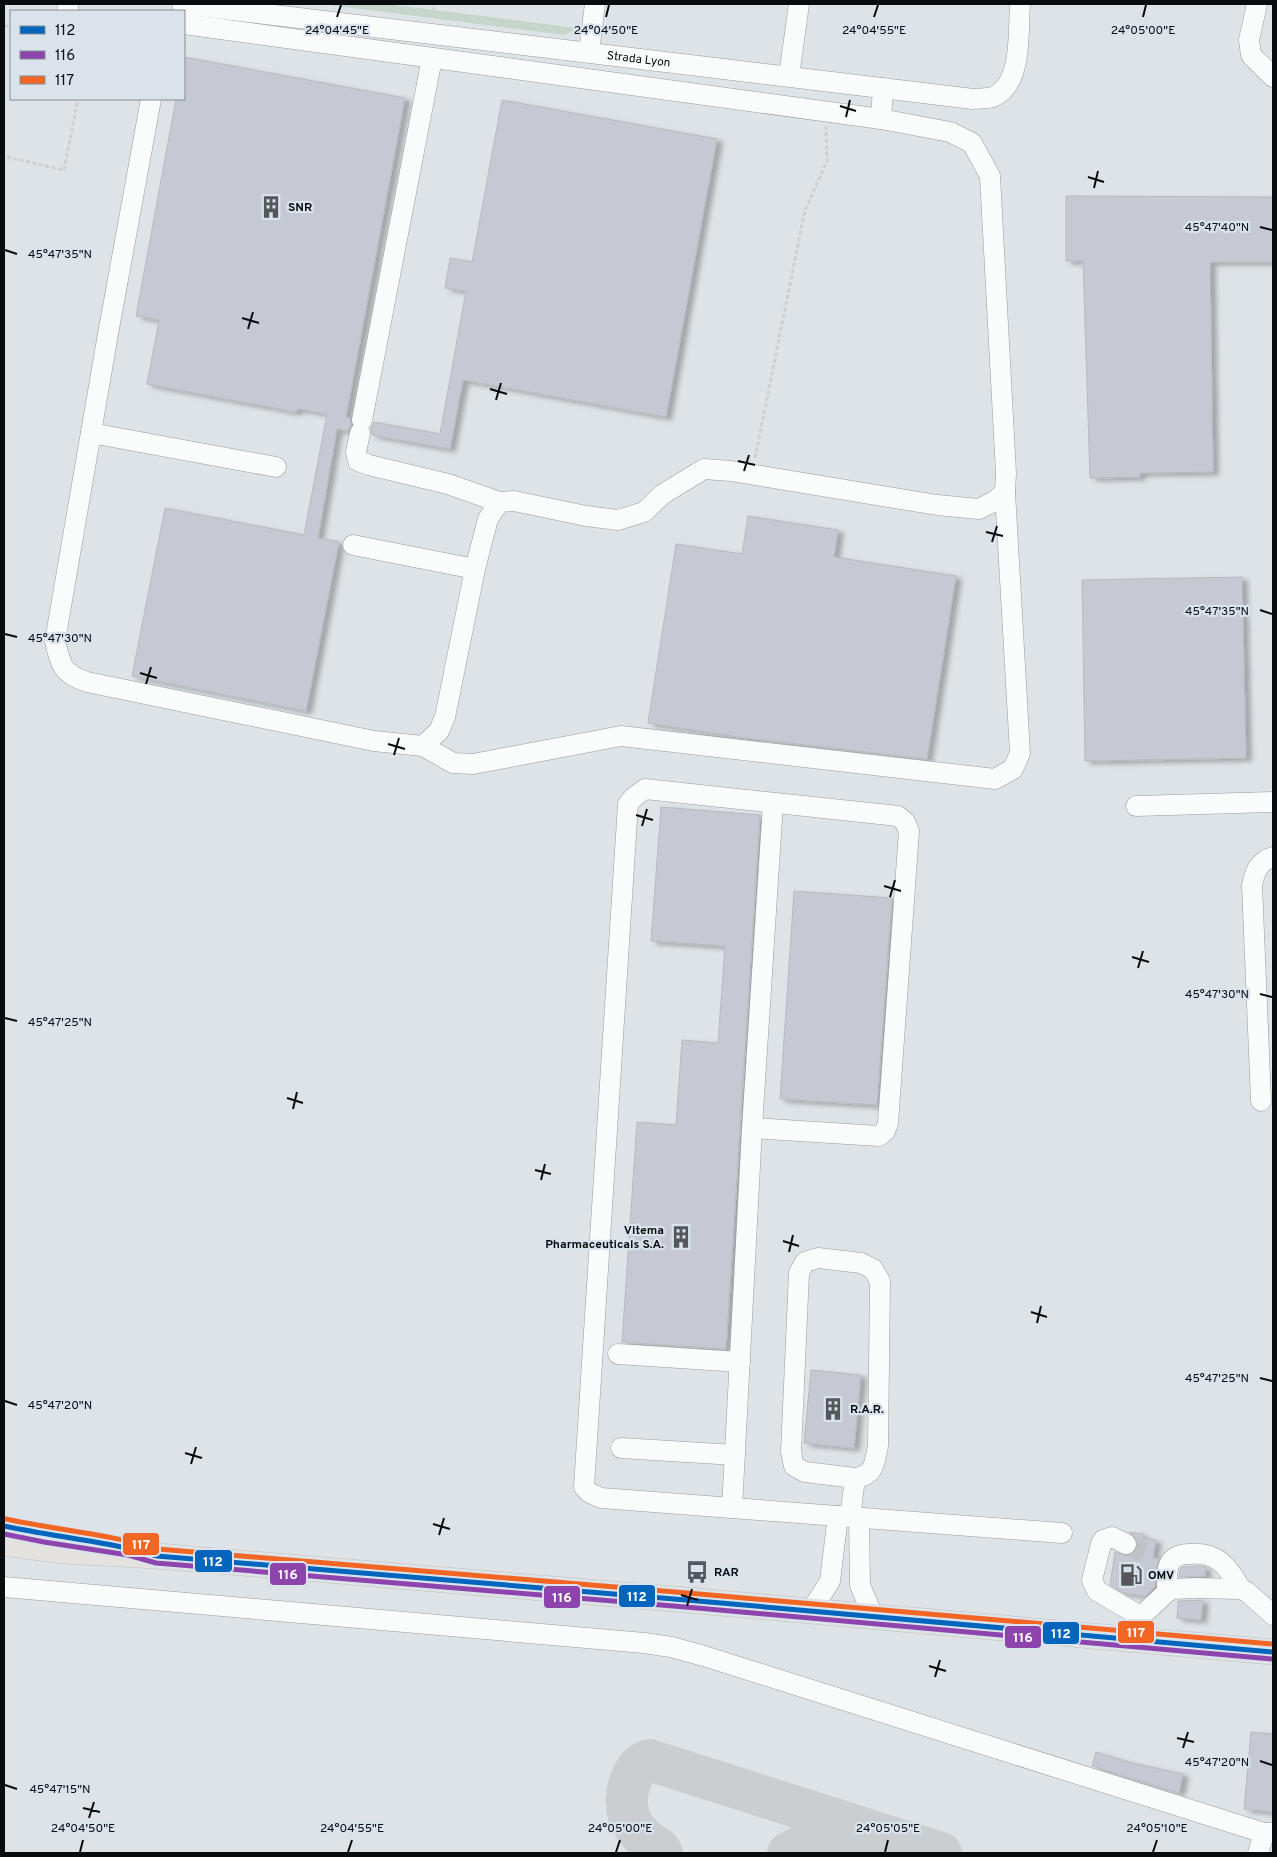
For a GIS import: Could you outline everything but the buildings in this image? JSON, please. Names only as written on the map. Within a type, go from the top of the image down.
[{"type":"main road","points":[[4,1526],[45,1535],[130,1548],[157,1556]]},
{"type":"main road","points":[[4,1543],[63,1550],[157,1556],[873,1616],[1273,1652]]},
{"type":"street","name":"Strada Lyon","points":[[182,4],[973,99],[992,97],[1004,89],[1010,79],[1016,63],[1020,4]]},
{"type":"street","points":[[589,52],[595,4]]},
{"type":"street","points":[[789,76],[798,4]]},
{"type":"street","points":[[1257,4],[1249,40],[1251,55],[1273,77]]},
{"type":"street","points":[[151,100],[55,641],[61,666],[74,678],[374,741],[423,746],[453,763],[473,764],[621,736],[996,779],[1013,769],[1020,753],[990,176],[972,143],[950,132],[880,119],[185,24]]},
{"type":"street","points":[[432,58],[356,452],[358,461],[448,484],[499,502],[514,501],[586,516],[618,520],[644,512],[663,494],[704,469],[731,470],[937,505],[979,509],[995,501],[1005,492]]},
{"type":"street","points":[[880,119],[883,88]]},
{"type":"street","points":[[91,434],[276,467]]},
{"type":"street","points":[[423,746],[439,731],[446,718],[475,569],[488,519],[499,502]]},
{"type":"street","points":[[353,545],[475,569]]},
{"type":"street","points":[[752,1128],[879,1136],[885,1131],[888,1123],[909,831],[905,822],[898,816],[645,789],[628,804],[584,1487],[590,1493],[601,1498],[1062,1533]]},
{"type":"street","points":[[1136,806],[1273,802]]},
{"type":"street","points":[[732,1508],[752,1128],[773,803]]},
{"type":"street","points":[[1262,1101],[1252,885],[1256,870],[1265,859],[1273,857]]},
{"type":"street","points":[[818,1258],[861,1263],[873,1269],[880,1281],[878,1446],[873,1467],[869,1474],[854,1478],[805,1472],[794,1466],[791,1452],[800,1273],[805,1262],[818,1258]]},
{"type":"street","points":[[618,1354],[740,1362]]},
{"type":"street","points":[[622,1448],[735,1455]]},
{"type":"street","points":[[811,1611],[830,1581],[849,1517],[854,1478]]},
{"type":"street","points":[[849,1517],[860,1585],[873,1616]]},
{"type":"street","points":[[1126,1544],[1112,1537],[1103,1540],[1100,1544],[1092,1580],[1097,1591],[1140,1616]]},
{"type":"street","points":[[1167,1592],[1160,1561],[1180,1554],[1198,1553],[1211,1556],[1225,1564],[1241,1589]]},
{"type":"street","points":[[4,1587],[644,1643],[671,1647],[1269,1833],[1258,1853]]},
{"type":"street","points":[[1117,1639],[1140,1616],[1173,1589],[1241,1589],[1248,1592],[1273,1615]]},
{"type":"path","points":[[7,157],[64,170],[78,100]]},
{"type":"path","points":[[752,474],[805,210],[828,161],[825,112]]},
{"type":"green space","points":[[321,4],[386,4],[577,28],[565,35]]},
{"type":"taxiway","points":[[662,1853],[660,1849],[650,1843],[636,1829],[627,1807],[628,1791],[633,1775],[639,1766],[649,1760],[941,1853]]},
{"type":"taxiway","points":[[788,1853],[824,1838],[863,1832]]},
{"type":"tunnel","points":[[1126,1544],[1153,1557]]},
{"type":"transit line","name":"117","points":[[6,1519],[102,1536],[158,1549],[1273,1644]]},
{"type":"transit line","name":"112","points":[[4,1526],[100,1543],[157,1556],[698,1601],[1273,1652]]},
{"type":"transit line","name":"116","points":[[4,1534],[128,1555],[156,1563],[697,1608],[1272,1659]]},
{"type":"place","name":"SNR","points":[[271,207]]},
{"type":"place","name":"Vitema Pharmaceuticals S.A.","points":[[681,1237]]},
{"type":"place","name":"R.A.R.","points":[[833,1409]]},
{"type":"place","name":"RAR","points":[[697,1572]]},
{"type":"place","name":"OMV","points":[[1131,1575]]}]
